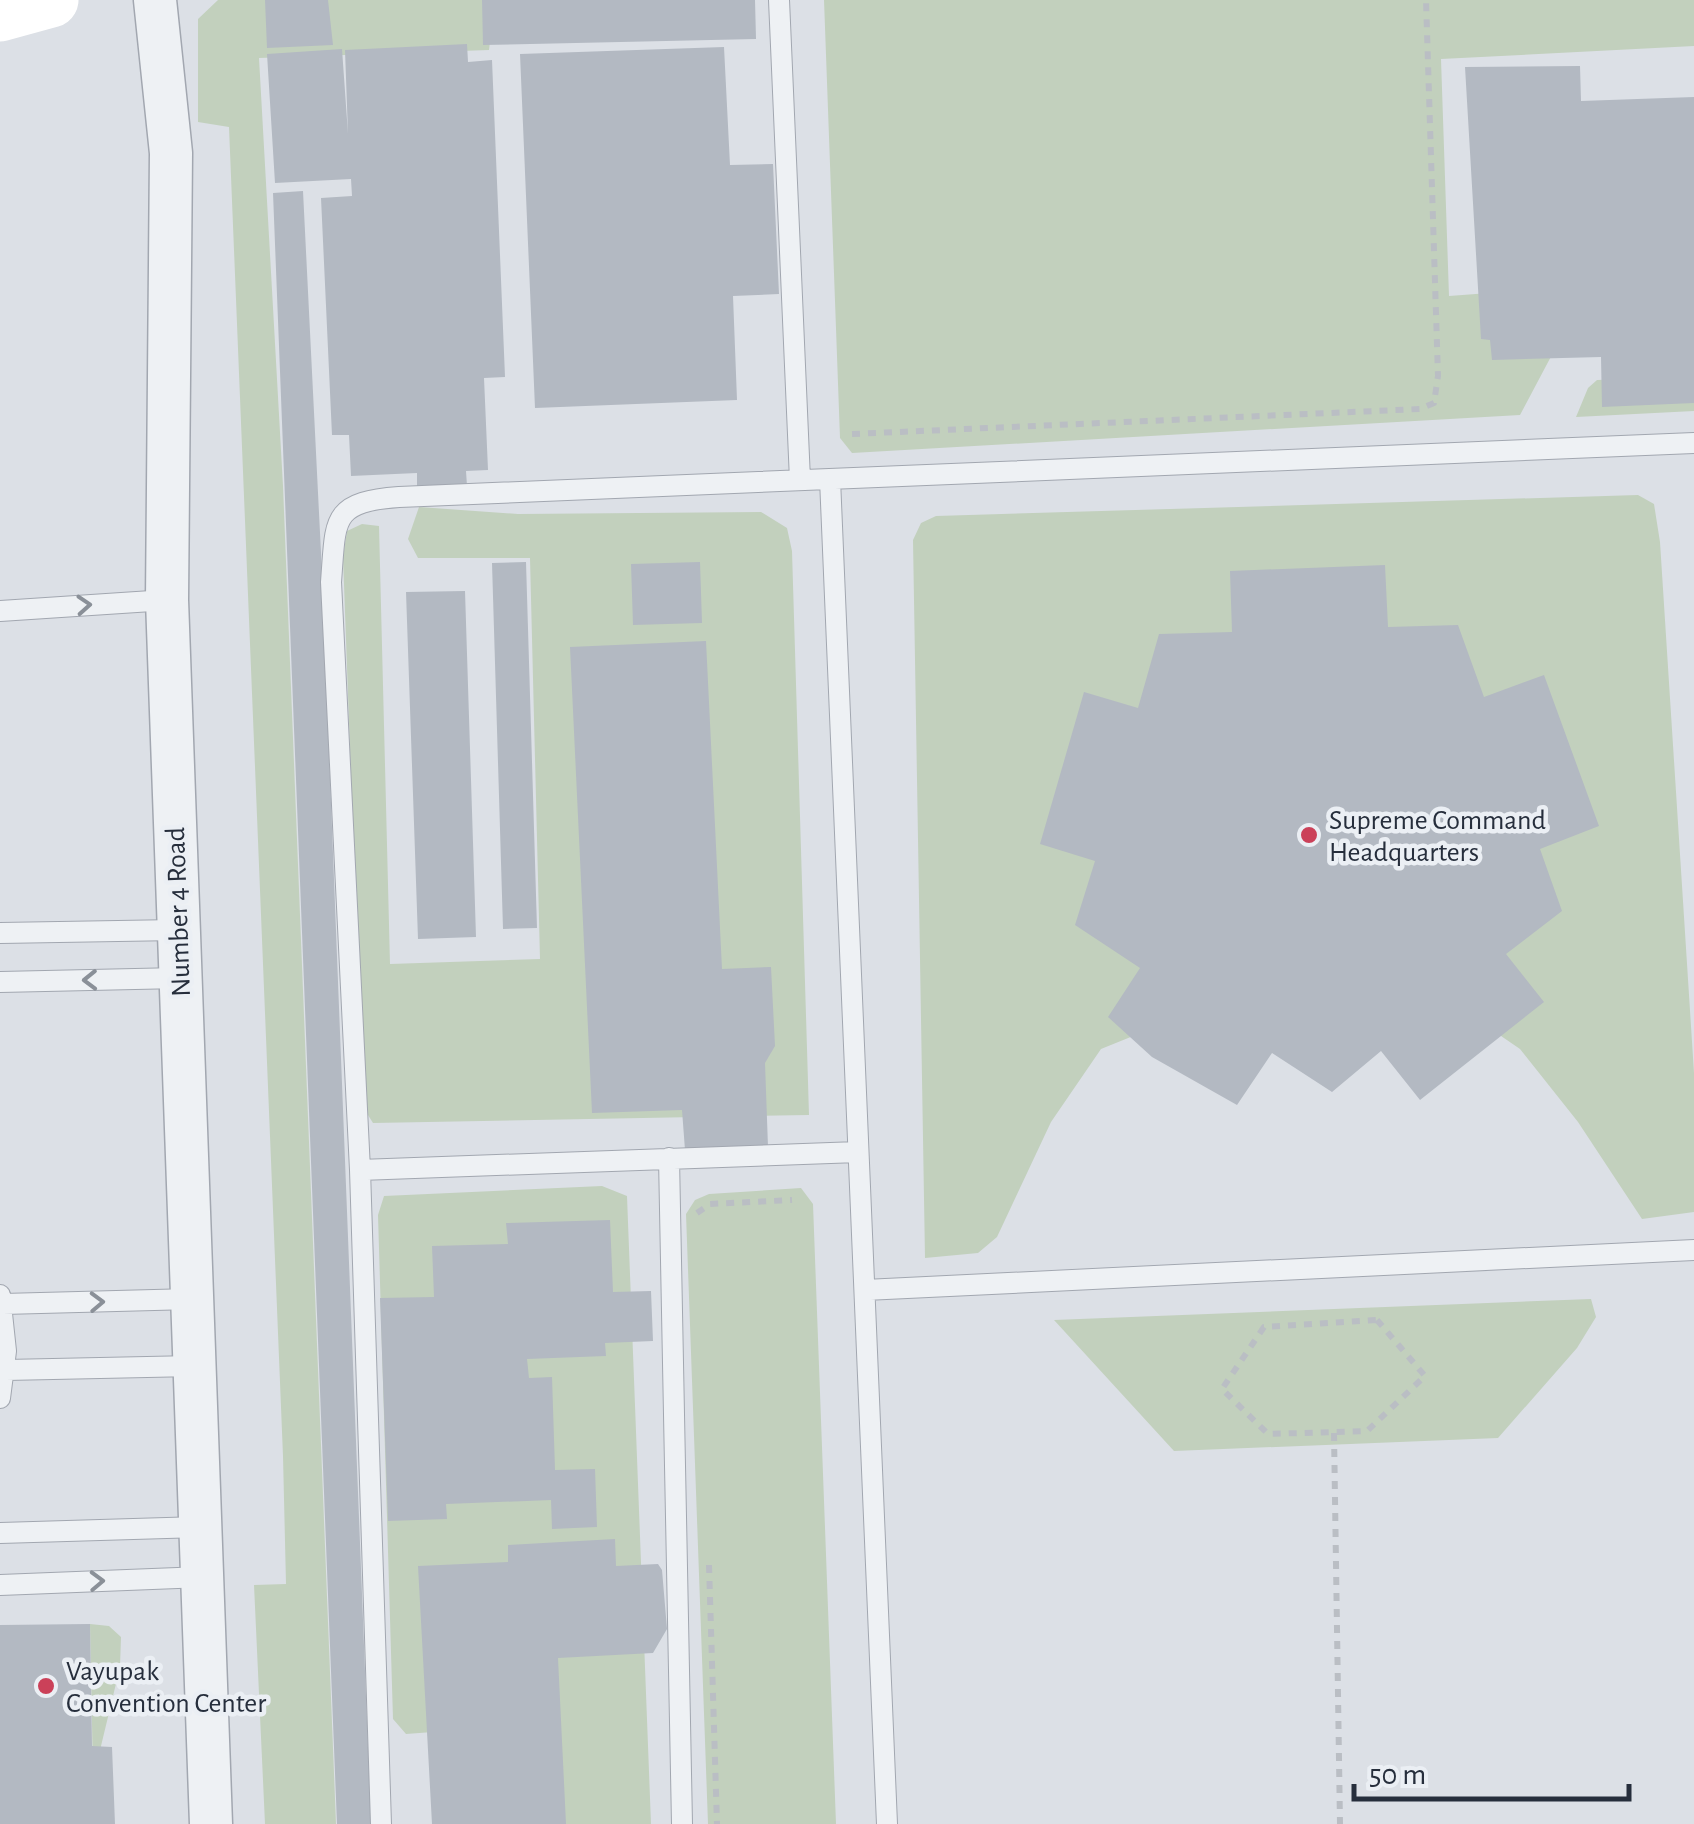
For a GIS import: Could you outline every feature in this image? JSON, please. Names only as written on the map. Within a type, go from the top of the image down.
[{"type":"street","points":[[0,14],[51,0]]},
{"type":"street","name":"Number 4 Road","points":[[155,0],[170,153],[168,600],[211,1824]]},
{"type":"lane","points":[[779,0],[800,480]]},
{"type":"lane","points":[[382,1824],[360,1170],[331,582],[336,522],[346,508],[362,499],[1694,444]]},
{"type":"lane","points":[[830,479],[887,1824]]},
{"type":"lane","points":[[0,611],[168,600]]},
{"type":"lane","points":[[0,933],[177,930]]},
{"type":"lane","points":[[0,982],[180,978]]},
{"type":"lane","points":[[360,1170],[858,1152]]},
{"type":"lane","points":[[670,1158],[682,1824]]},
{"type":"lane","points":[[865,1290],[1694,1250]]},
{"type":"lane","points":[[0,1398],[6,1370],[1,1300],[192,1300]]},
{"type":"lane","points":[[6,1370],[194,1366]]},
{"type":"lane","points":[[0,1534],[200,1527]]},
{"type":"lane","points":[[0,1585],[203,1577]]},
{"type":"path","points":[[852,434],[1420,410],[1434,403],[1438,376],[1426,0]]},
{"type":"path","points":[[698,1231],[698,1212],[710,1204],[792,1200]]},
{"type":"path","points":[[1377,1320],[1426,1376],[1367,1432],[1334,1433],[1268,1434],[1222,1389],[1264,1327],[1377,1320]]},
{"type":"path","points":[[1334,1433],[1340,1824]]},
{"type":"path","points":[[708,1548],[717,1824]]},
{"type":"green space","points":[[218,0],[495,0],[489,50],[259,58],[283,486],[336,1824],[265,1824],[254,1585],[286,1584],[283,1456],[229,127],[198,122],[198,19]]},
{"type":"green space","points":[[824,0],[1694,0],[1694,46],[1441,59],[1449,296],[1530,290],[1564,332],[1520,415],[852,453],[840,438]]},
{"type":"green space","points":[[1694,377],[1694,411],[1576,417],[1588,388],[1597,380]]},
{"type":"green space","points":[[1638,495],[1654,504],[1660,542],[1694,1073],[1694,1212],[1642,1219],[1578,1122],[1520,1049],[1450,1001],[1237,994],[1101,1049],[1051,1122],[997,1237],[978,1253],[925,1258],[913,540],[921,523],[936,516]]},
{"type":"green space","points":[[419,507],[518,514],[761,512],[787,528],[792,551],[809,1115],[373,1123],[363,1107],[343,557],[347,531],[362,524],[379,526],[390,964],[540,959],[530,558],[418,558],[408,539]]},
{"type":"green space","points":[[602,1186],[627,1196],[651,1824],[544,1824],[526,1725],[406,1734],[393,1719],[378,1215],[384,1196]]},
{"type":"green space","points":[[801,1188],[813,1204],[836,1824],[708,1824],[686,1214],[695,1200],[709,1194]]},
{"type":"green space","points":[[1591,1299],[1596,1317],[1577,1348],[1498,1438],[1174,1451],[1054,1320]]},
{"type":"green space","points":[[90,1624],[109,1626],[121,1637],[120,1667],[101,1746],[105,1824],[94,1824]]},
{"type":"building","points":[[265,0],[328,0],[333,45],[267,48]]},
{"type":"building","points":[[482,0],[755,0],[756,39],[483,45]]},
{"type":"building","points":[[467,44],[468,62],[492,60],[505,377],[484,378],[488,470],[466,471],[467,486],[417,488],[417,473],[351,476],[349,435],[332,435],[321,198],[352,196],[351,179],[275,183],[267,54],[342,49],[348,134],[345,50]]},
{"type":"building","points":[[724,47],[730,165],[773,164],[779,294],[733,296],[737,400],[535,408],[520,54]]},
{"type":"building","points":[[1580,66],[1581,101],[1694,97],[1694,403],[1602,407],[1601,357],[1492,360],[1490,340],[1481,339],[1465,67]]},
{"type":"building","points":[[303,191],[322,573],[371,1824],[337,1824],[273,193]]},
{"type":"building","points":[[526,562],[537,928],[503,929],[492,563]]},
{"type":"building","points":[[700,562],[702,623],[633,625],[631,564]]},
{"type":"building","name":"Supreme Command Headquarters","points":[[1385,565],[1388,627],[1458,625],[1484,697],[1544,675],[1599,826],[1540,849],[1562,911],[1506,954],[1544,1002],[1420,1100],[1381,1051],[1332,1092],[1272,1053],[1237,1105],[1152,1057],[1108,1017],[1140,968],[1075,925],[1095,861],[1040,844],[1084,692],[1138,708],[1159,634],[1232,632],[1230,571]]},
{"type":"building","points":[[465,591],[476,937],[418,939],[406,592]]},
{"type":"building","points":[[706,641],[722,969],[771,967],[775,1046],[765,1063],[768,1147],[685,1150],[682,1110],[592,1113],[570,647]]},
{"type":"building","points":[[610,1220],[613,1292],[651,1291],[653,1341],[605,1343],[606,1356],[527,1359],[529,1378],[552,1377],[555,1470],[595,1469],[597,1527],[552,1529],[551,1500],[446,1504],[447,1519],[388,1521],[380,1298],[434,1297],[432,1246],[508,1244],[506,1223]]},
{"type":"building","points":[[615,1539],[616,1566],[658,1564],[662,1570],[667,1629],[653,1653],[558,1658],[566,1824],[432,1824],[418,1566],[508,1562],[508,1545]]},
{"type":"building","name":"Vayupak Convention Center","points":[[90,1624],[92,1746],[112,1747],[115,1824],[0,1824],[0,1625]]},
{"type":"place","name":"Supreme Command Headquarters","points":[[1309,835]]},
{"type":"place","name":"Vayupak Convention Center","points":[[46,1686]]}]
